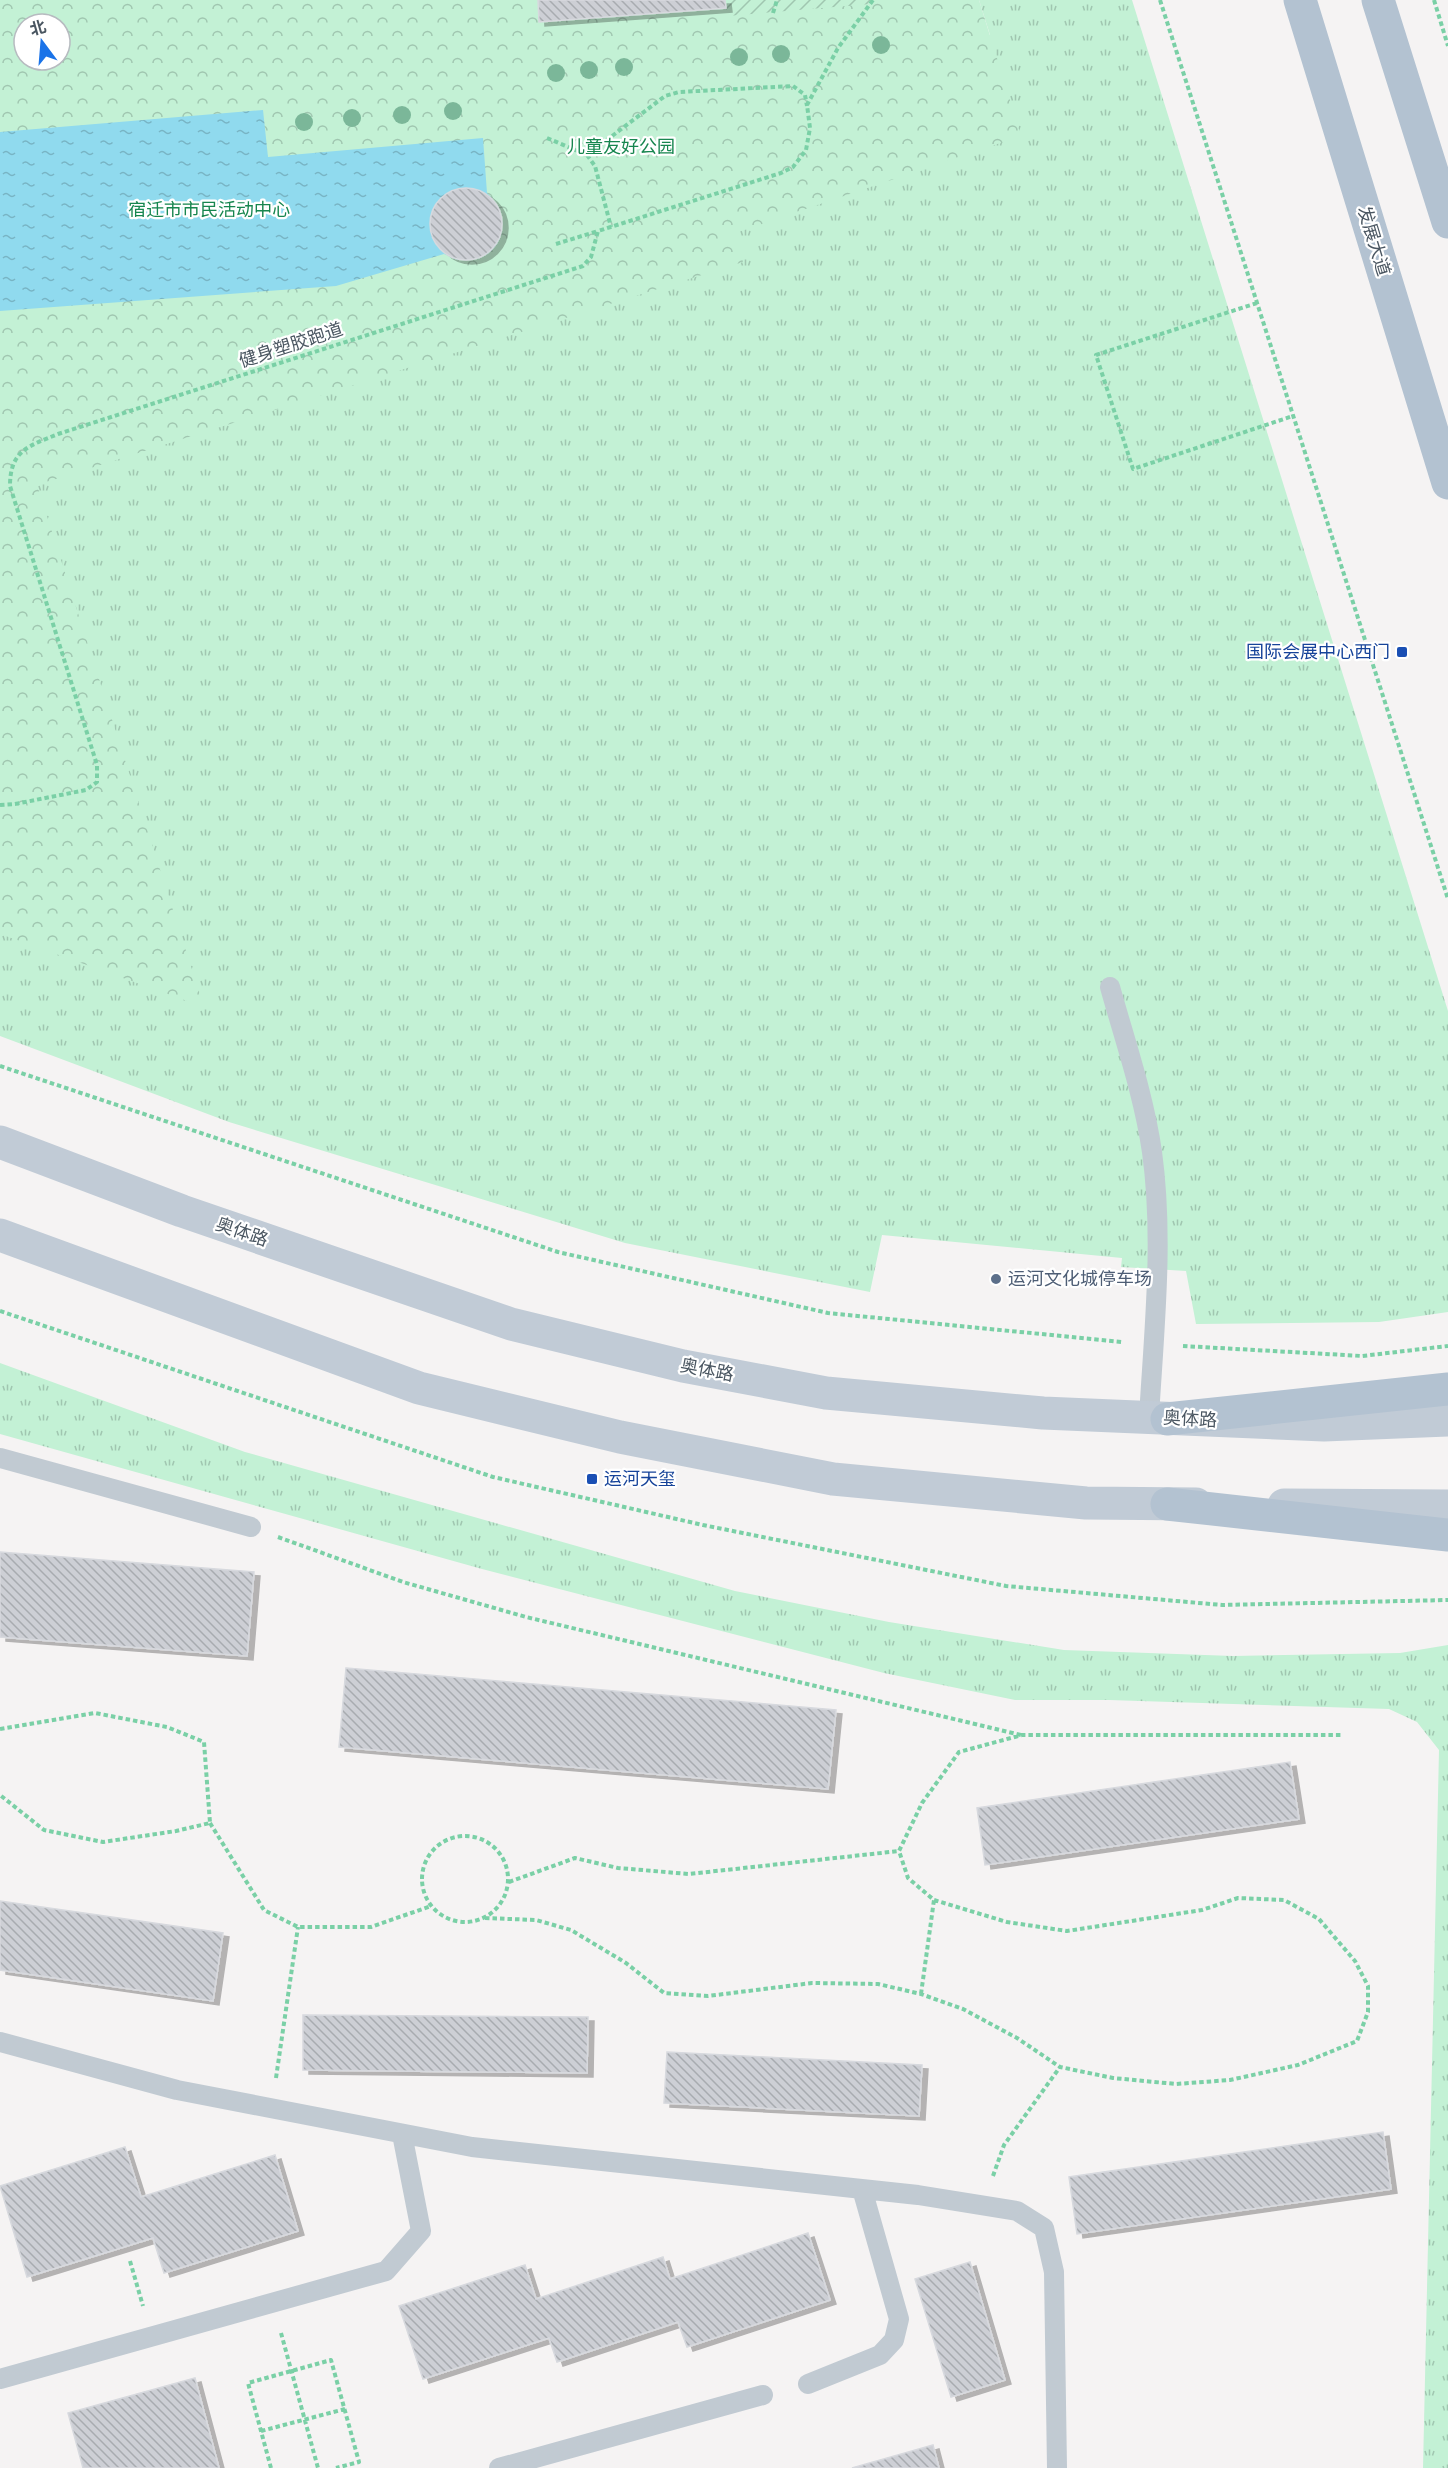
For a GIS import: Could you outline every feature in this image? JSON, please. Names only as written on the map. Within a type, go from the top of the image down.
[{"type":"main road","name":"发展大道","points":[[1300,0],[1448,483]]},
{"type":"main road","points":[[1378,0],[1448,222]]},
{"type":"main road","name":"奥体路","points":[[0,1142],[182,1211],[512,1324],[683,1366],[826,1393],[1043,1413],[1324,1425],[1448,1420]]},
{"type":"main road","points":[[0,1235],[419,1388],[620,1437],[833,1479],[1086,1503],[1448,1506]]},
{"type":"main road","points":[[1158,1418],[1448,1389]]},
{"type":"main road","points":[[1167,1504],[1448,1535]]},
{"type":"lane","points":[[1110,987],[1146,1120],[1152,1151],[1157,1215],[1153,1345],[1158,1418]]},
{"type":"lane","points":[[0,1458],[250,1527]]},
{"type":"lane","points":[[0,2042],[177,2090],[472,2146],[862,2189],[1017,2211],[1044,2228],[1054,2272],[1057,2468]]},
{"type":"lane","points":[[0,2379],[386,2271],[421,2231],[402,2133]]},
{"type":"lane","points":[[808,2384],[880,2355],[894,2340],[899,2319],[862,2189]]},
{"type":"lane","points":[[499,2468],[763,2396]]},
{"type":"path","points":[[773,13],[777,0]]},
{"type":"path","points":[[807,105],[838,48],[873,0]]},
{"type":"path","points":[[1160,0],[1448,899]]},
{"type":"path","points":[[1434,0],[1448,46]]},
{"type":"path","points":[[556,244],[781,173],[793,167],[806,150],[810,128],[805,95],[794,86],[679,92],[665,96],[587,155]]},
{"type":"path","points":[[547,138],[587,155],[595,166],[611,227]]},
{"type":"path","name":"健身塑胶跑道","points":[[0,805],[86,790],[97,782],[97,765],[10,486],[10,470],[16,456],[32,445],[58,434],[583,266],[591,257],[598,231]]},
{"type":"path","points":[[1257,303],[1096,355],[1133,469],[1293,416]]},
{"type":"path","points":[[0,1066],[558,1252],[828,1313],[1153,1345],[1362,1356],[1448,1346]]},
{"type":"path","points":[[0,1311],[493,1477],[703,1525],[1006,1586],[1222,1605],[1448,1600]]},
{"type":"path","points":[[250,1527],[403,1582],[526,1617],[1022,1735],[1342,1735]]},
{"type":"path","points":[[0,1729],[95,1713],[166,1727],[204,1742],[210,1823],[264,1910],[298,1927],[371,1927],[431,1906]]},
{"type":"path","points":[[485,1918],[497,1909],[505,1896],[509,1882],[507,1867],[502,1855],[492,1845],[466,1836],[453,1838],[436,1849],[424,1867],[422,1880],[431,1906],[442,1915],[456,1921],[471,1922],[485,1918],[536,1920],[572,1930],[626,1963],[664,1993],[708,1996],[823,1983],[878,1984],[921,1994],[963,2009],[1017,2038],[1060,2067],[1113,2078],[1176,2084],[1230,2080],[1298,2065],[1357,2041],[1368,2012],[1368,1986],[1355,1961],[1319,1919],[1284,1900],[1238,1898],[1202,1910],[1067,1931],[1008,1922],[934,1900],[908,1878],[899,1851],[922,1803],[959,1752],[1022,1735]]},
{"type":"path","points":[[0,1795],[44,1830],[103,1842],[176,1831],[210,1823]]},
{"type":"path","points":[[509,1882],[575,1858],[618,1868],[689,1874],[899,1851]]},
{"type":"path","points":[[921,1994],[934,1900]]},
{"type":"path","points":[[272,2109],[298,1927]]},
{"type":"path","points":[[983,2205],[1004,2145],[1060,2067]]},
{"type":"path","points":[[130,2261],[152,2337]]},
{"type":"path","points":[[273,2303],[318,2468]]},
{"type":"path","points":[[271,2468],[248,2383],[331,2360],[359,2462],[336,2468]]},
{"type":"path","points":[[261,2431],[345,2409]]},
{"type":"green space","name":"宿迁市市民活动中心","points":[[0,0],[979,0],[1021,136],[735,233],[743,262],[37,485],[204,1007],[0,934]]},
{"type":"green space","points":[[725,0],[873,0],[870,4],[727,16]]},
{"type":"green space","points":[[979,0],[1132,0],[1448,1011],[1448,1312],[1379,1322],[1196,1324],[1186,1271],[1121,1267],[1122,1258],[882,1235],[870,1292],[625,1243],[229,1122],[0,1036],[0,356],[990,35]]},
{"type":"green space","points":[[0,1363],[245,1452],[735,1591],[889,1622],[1064,1650],[1233,1656],[1400,1653],[1448,1645],[1448,2468],[1423,2468],[1439,1750],[1417,1722],[1389,1709],[1109,1700],[1015,1700],[884,1673],[482,1569],[0,1434]]},
{"type":"water","points":[[263,110],[268,157],[483,138],[487,193],[496,203],[501,215],[500,237],[495,247],[475,259],[459,260],[444,254],[336,286],[0,311],[0,132]]},
{"type":"building","points":[[538,0],[725,0],[726,8],[539,22]]},
{"type":"building","points":[[466,188],[480,191],[492,198],[499,210],[502,224],[499,238],[492,250],[480,257],[466,260],[452,257],[440,250],[433,238],[430,224],[433,210],[440,198],[452,191]]},
{"type":"building","points":[[0,1552],[254,1572],[247,1656],[0,1637]]},
{"type":"building","points":[[346,1668],[836,1710],[828,1789],[339,1747]]},
{"type":"building","points":[[1290,1762],[1299,1819],[985,1865],[977,1808]]},
{"type":"building","points":[[0,1901],[223,1933],[213,2001],[0,1970]]},
{"type":"building","points":[[303,2015],[588,2017],[587,2073],[303,2070]]},
{"type":"building","points":[[667,2052],[922,2065],[919,2116],[664,2103]]},
{"type":"building","points":[[1383,2132],[1391,2189],[1077,2234],[1069,2177]]},
{"type":"building","points":[[125,2147],[141,2197],[275,2155],[298,2231],[164,2273],[153,2238],[27,2277],[0,2186]]},
{"type":"building","points":[[808,2233],[830,2300],[687,2347],[678,2322],[557,2362],[549,2338],[423,2379],[399,2306],[525,2265],[536,2299],[663,2257],[670,2279]]},
{"type":"building","points":[[970,2262],[1005,2380],[951,2397],[915,2279]]},
{"type":"building","points":[[195,2378],[219,2468],[83,2468],[68,2413]]},
{"type":"building","points":[[933,2445],[939,2468],[852,2468]]},
{"type":"place","name":"国际会展中心西门","points":[[1402,652]]},
{"type":"place","name":"运河文化城停车场","points":[[996,1279]]},
{"type":"place","name":"运河天玺","points":[[592,1479]]},
{"type":"park label","name":"儿童友好公园","points":[[621,147]]}]
